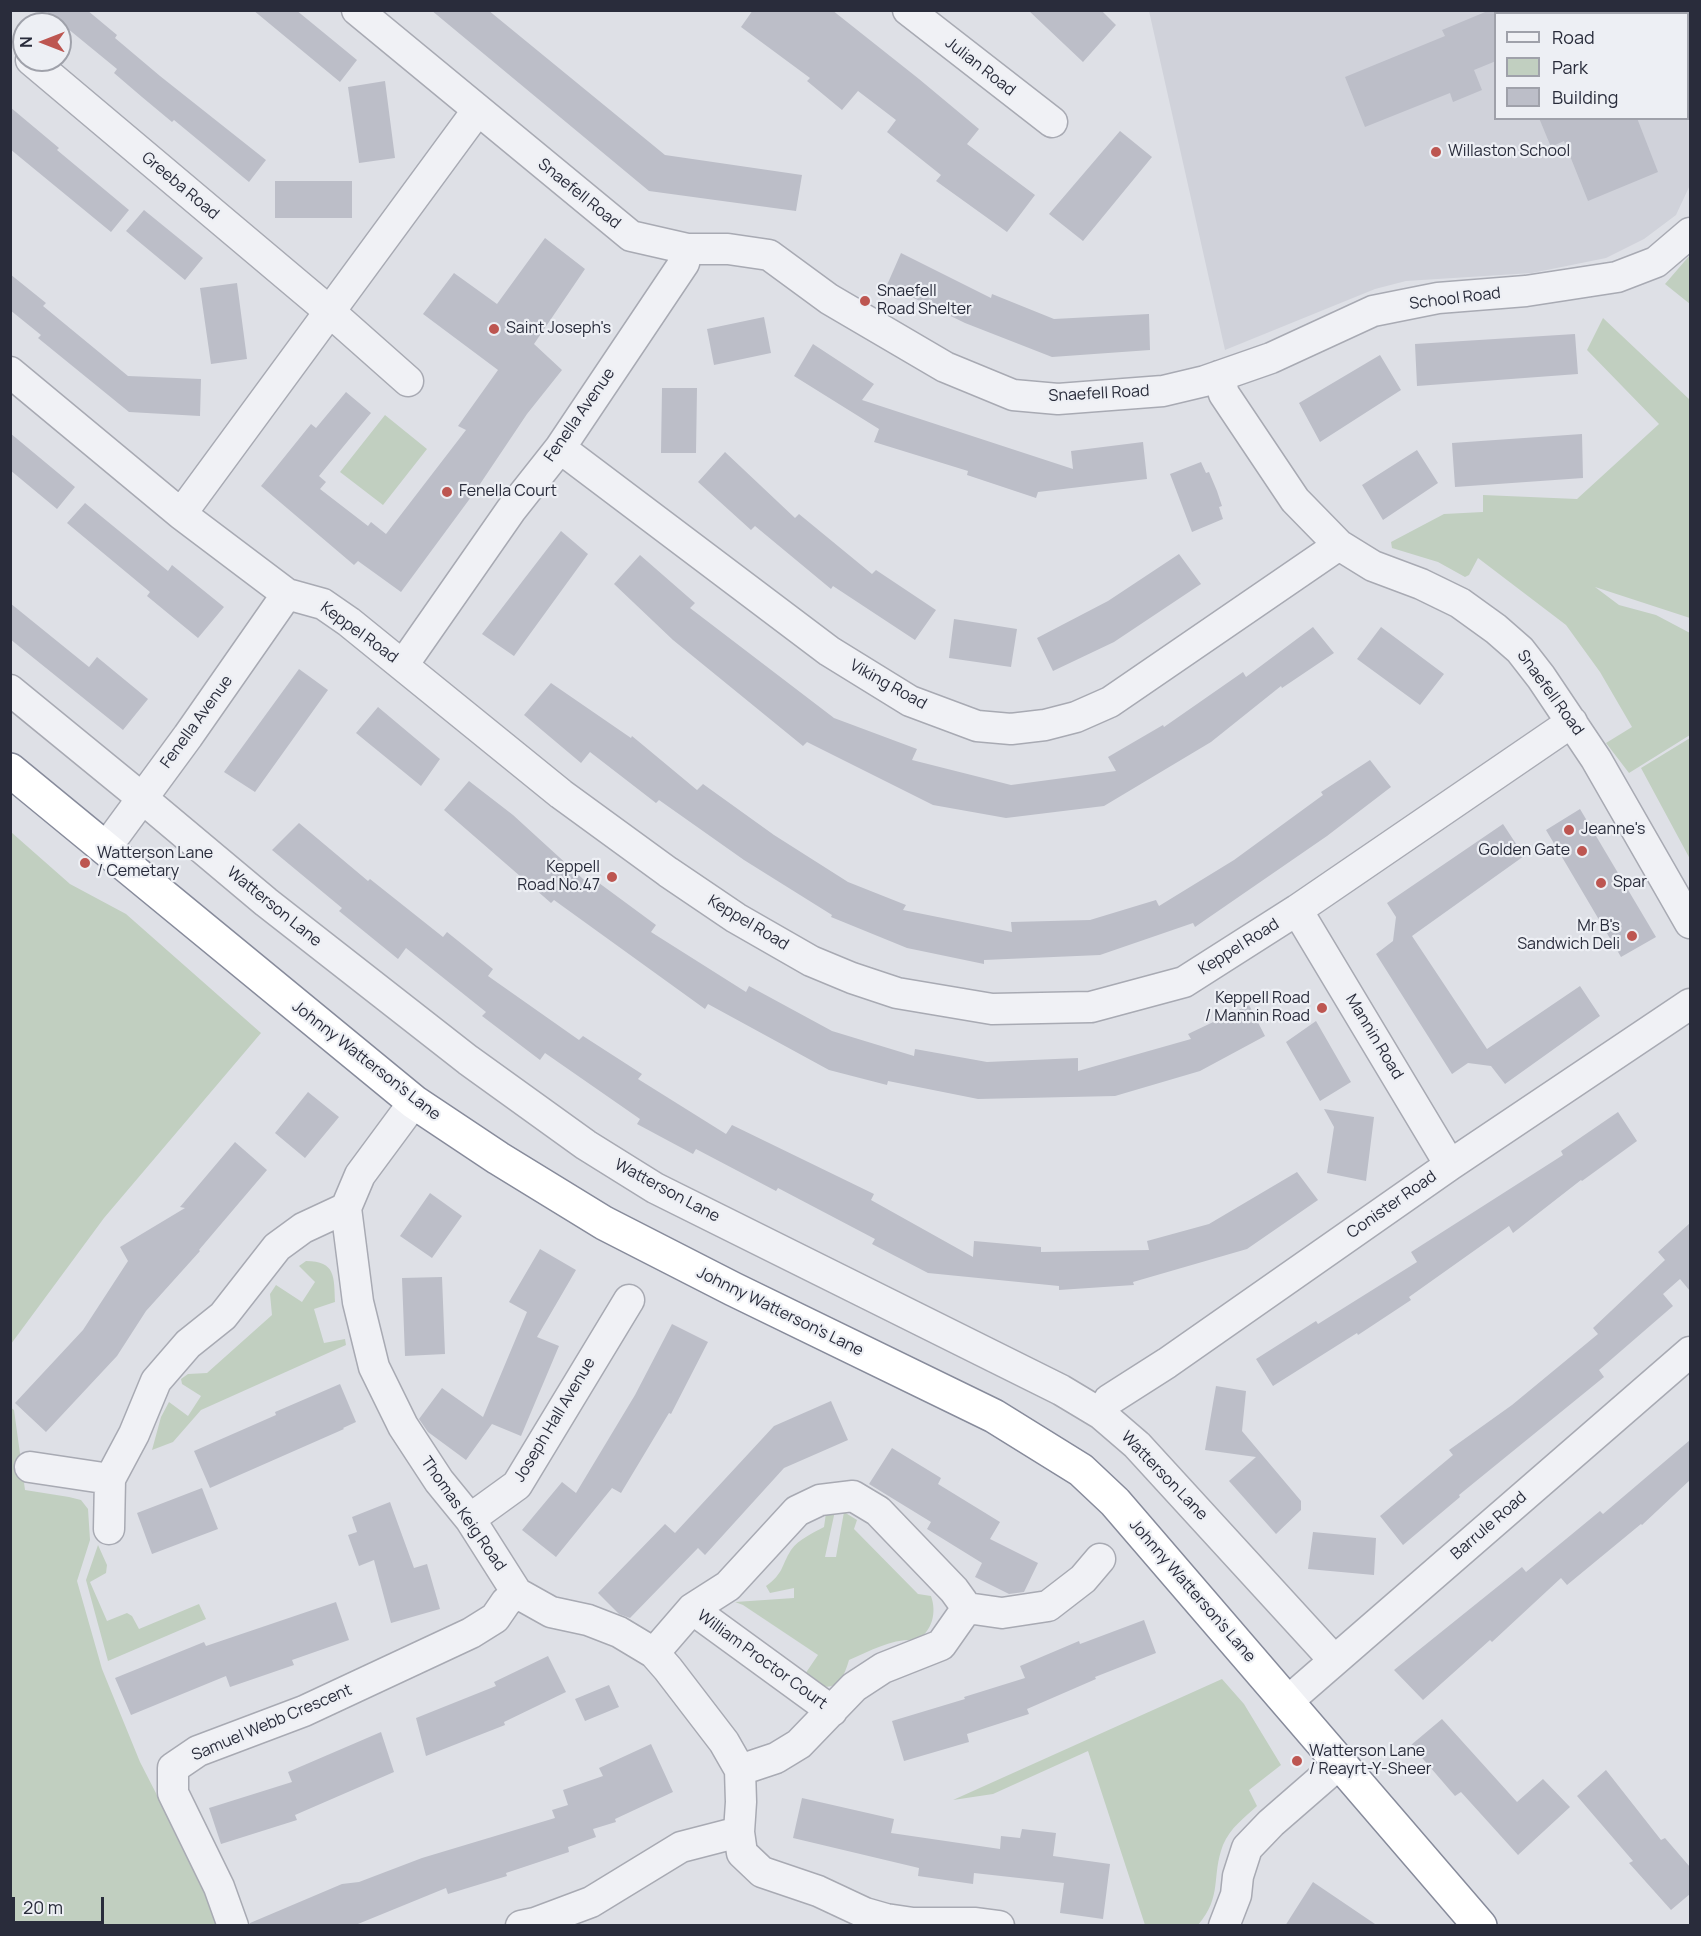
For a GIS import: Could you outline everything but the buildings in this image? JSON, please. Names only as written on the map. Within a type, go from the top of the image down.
[{"type":"highway","name":"Johnny Watterson's Lane","points":[[10,770],[414,1102],[498,1158],[604,1223],[993,1416],[1081,1470],[1115,1502],[1480,1926]]},
{"type":"street","name":"Snaefell Road","points":[[357,10],[631,236],[688,249],[728,249],[769,255],[829,299],[945,367],[1013,395],[1058,399],[1163,391],[1219,376],[1224,394],[1295,500],[1339,545],[1373,567],[1421,584],[1460,603],[1496,629],[1527,659],[1596,759],[1690,923]]},
{"type":"street","name":"Julian Road","points":[[908,10],[1052,122]]},
{"type":"street","name":"Greeba Road","points":[[45,72],[329,311]]},
{"type":"street","points":[[181,514],[477,111]]},
{"type":"street","name":"School Road","points":[[1219,376],[1271,358],[1373,311],[1438,298],[1526,291],[1617,277],[1656,262],[1690,233]]},
{"type":"street","name":"Fenella Avenue","points":[[403,665],[511,510],[560,448],[684,263],[688,249]]},
{"type":"street","points":[[329,311],[408,381]]},
{"type":"street","name":"Keppel Road","points":[[10,372],[181,514],[287,594],[322,603],[350,622],[561,794],[668,872],[736,918],[811,961],[897,993],[992,1009],[1091,1007],[1184,982],[1297,910],[1572,722]]},
{"type":"street","name":"Viking Road","points":[[560,448],[829,651],[910,700],[977,726],[1011,729],[1045,725],[1076,717],[1110,702],[1339,545]]},
{"type":"street","name":"Fenella Avenue","points":[[105,849],[287,594]]},
{"type":"street","name":"Watterson Lane","points":[[10,690],[266,902],[468,1060],[586,1145],[655,1188],[1061,1390],[1101,1414],[1137,1444],[1334,1660]]},
{"type":"street","name":"Mannin Road","points":[[1297,910],[1450,1165]]},
{"type":"street","name":"Conister Road","points":[[1101,1414],[1109,1400],[1167,1363],[1450,1165],[1690,1004]]},
{"type":"street","points":[[109,1529],[110,1479],[134,1434],[156,1381],[188,1344],[223,1316],[277,1247],[303,1228],[346,1208],[360,1175],[414,1102]]},
{"type":"street","name":"Thomas Keig Road","points":[[346,1208],[358,1302],[374,1367],[403,1426],[438,1481],[470,1519],[517,1593],[551,1612],[588,1620],[619,1632],[654,1653],[681,1684],[724,1742],[740,1770],[739,1832],[742,1852],[762,1872],[818,1891],[865,1913],[913,1923],[976,1923],[999,1926]]},
{"type":"street","name":"Joseph Hall Avenue","points":[[470,1519],[517,1485],[599,1331],[629,1300]]},
{"type":"street","name":"Barrule Road","points":[[1288,1701],[1690,1352]]},
{"type":"street","points":[[30,1467],[110,1479]]},
{"type":"street","name":"William Proctor Court","points":[[654,1653],[692,1609],[729,1586],[797,1511],[820,1500],[853,1496],[878,1511],[954,1590],[967,1608],[941,1645],[883,1668],[854,1687],[799,1744],[776,1758],[740,1770]]},
{"type":"street","points":[[967,1608],[1002,1613],[1048,1606],[1082,1566]]},
{"type":"street","name":"Samuel Webb Crescent","points":[[233,1926],[219,1887],[173,1792],[173,1768],[198,1751],[304,1711],[471,1633],[495,1618],[506,1602],[517,1593]]},
{"type":"street","name":"William Proctor Court","points":[[692,1609],[832,1711]]},
{"type":"street","points":[[1224,1926],[1230,1913],[1247,1848],[1271,1823],[1340,1763]]},
{"type":"street","points":[[521,1926],[591,1902],[681,1847],[739,1832]]},
{"type":"shaded area","name":"Willaston School","points":[[1149,11],[1690,11],[1690,185],[1676,215],[1644,239],[1606,258],[1532,273],[1406,281],[1375,289],[1225,350]]},
{"type":"green space","points":[[1690,255],[1690,304],[1665,284]]},
{"type":"green space","points":[[1603,318],[1690,400],[1690,618],[1595,587],[1619,605],[1656,615],[1690,633],[1690,735],[1629,773],[1606,743],[1632,727],[1600,672],[1566,625],[1478,558],[1469,575],[1465,577],[1438,562],[1392,548],[1391,542],[1444,514],[1483,512],[1483,495],[1577,499],[1659,424],[1587,350]]},
{"type":"green space","points":[[385,415],[427,449],[383,505],[340,472]]},
{"type":"green space","points":[[1690,738],[1690,859],[1641,768]]},
{"type":"green space","points":[[11,832],[70,884],[126,914],[261,1033],[104,1218],[11,1344]]},
{"type":"green space","points":[[306,1261],[328,1267],[333,1278],[335,1302],[314,1309],[324,1343],[345,1339],[346,1345],[201,1410],[173,1442],[152,1450],[161,1417],[169,1402],[188,1416],[201,1396],[182,1384],[181,1379],[188,1374],[207,1373],[272,1315],[270,1294],[276,1285],[302,1302],[315,1282],[299,1266]]},
{"type":"green space","points":[[10,1407],[14,1410],[25,1490],[81,1500],[88,1509],[90,1540],[77,1581],[102,1669],[140,1762],[200,1879],[217,1925],[11,1925]]},
{"type":"green space","points":[[835,1511],[825,1557],[836,1557],[844,1512],[857,1520],[854,1529],[918,1594],[931,1596],[933,1615],[927,1631],[918,1640],[891,1643],[849,1660],[838,1683],[827,1687],[803,1677],[818,1655],[735,1602],[794,1598],[794,1588],[770,1593],[766,1586],[779,1573],[794,1546],[824,1527],[826,1513]]},
{"type":"green space","points":[[98,1545],[107,1565],[106,1573],[90,1582],[107,1621],[127,1613],[132,1616],[139,1629],[199,1604],[206,1619],[108,1661],[86,1580]]},
{"type":"green space","points":[[1222,1679],[1244,1704],[1281,1765],[1249,1790],[1257,1806],[1229,1833],[1223,1845],[1211,1905],[1198,1925],[1145,1925],[1088,1751],[993,1794],[953,1800]]},
{"type":"place","name":"Willaston School","points":[[1436,152]]},
{"type":"place","name":"Snaefell Road Shelter","points":[[865,301]]},
{"type":"place","name":"Saint Joseph's","points":[[494,329]]},
{"type":"place","name":"Fenella Court","points":[[447,492]]},
{"type":"place","name":"Jeanne's","points":[[1569,830]]},
{"type":"place","name":"Golden Gate","points":[[1582,851]]},
{"type":"place","name":"Watterson Lane / Cemetary","points":[[85,863]]},
{"type":"place","name":"Keppell Road No.47","points":[[612,877]]},
{"type":"place","name":"Spar","points":[[1601,883]]},
{"type":"place","name":"Mr B's Sandwich Deli","points":[[1632,936]]},
{"type":"place","name":"Keppell Road / Mannin Road","points":[[1322,1008]]},
{"type":"place","name":"Watterson Lane / Reayrt-Y-Sheer","points":[[1297,1761]]}]
